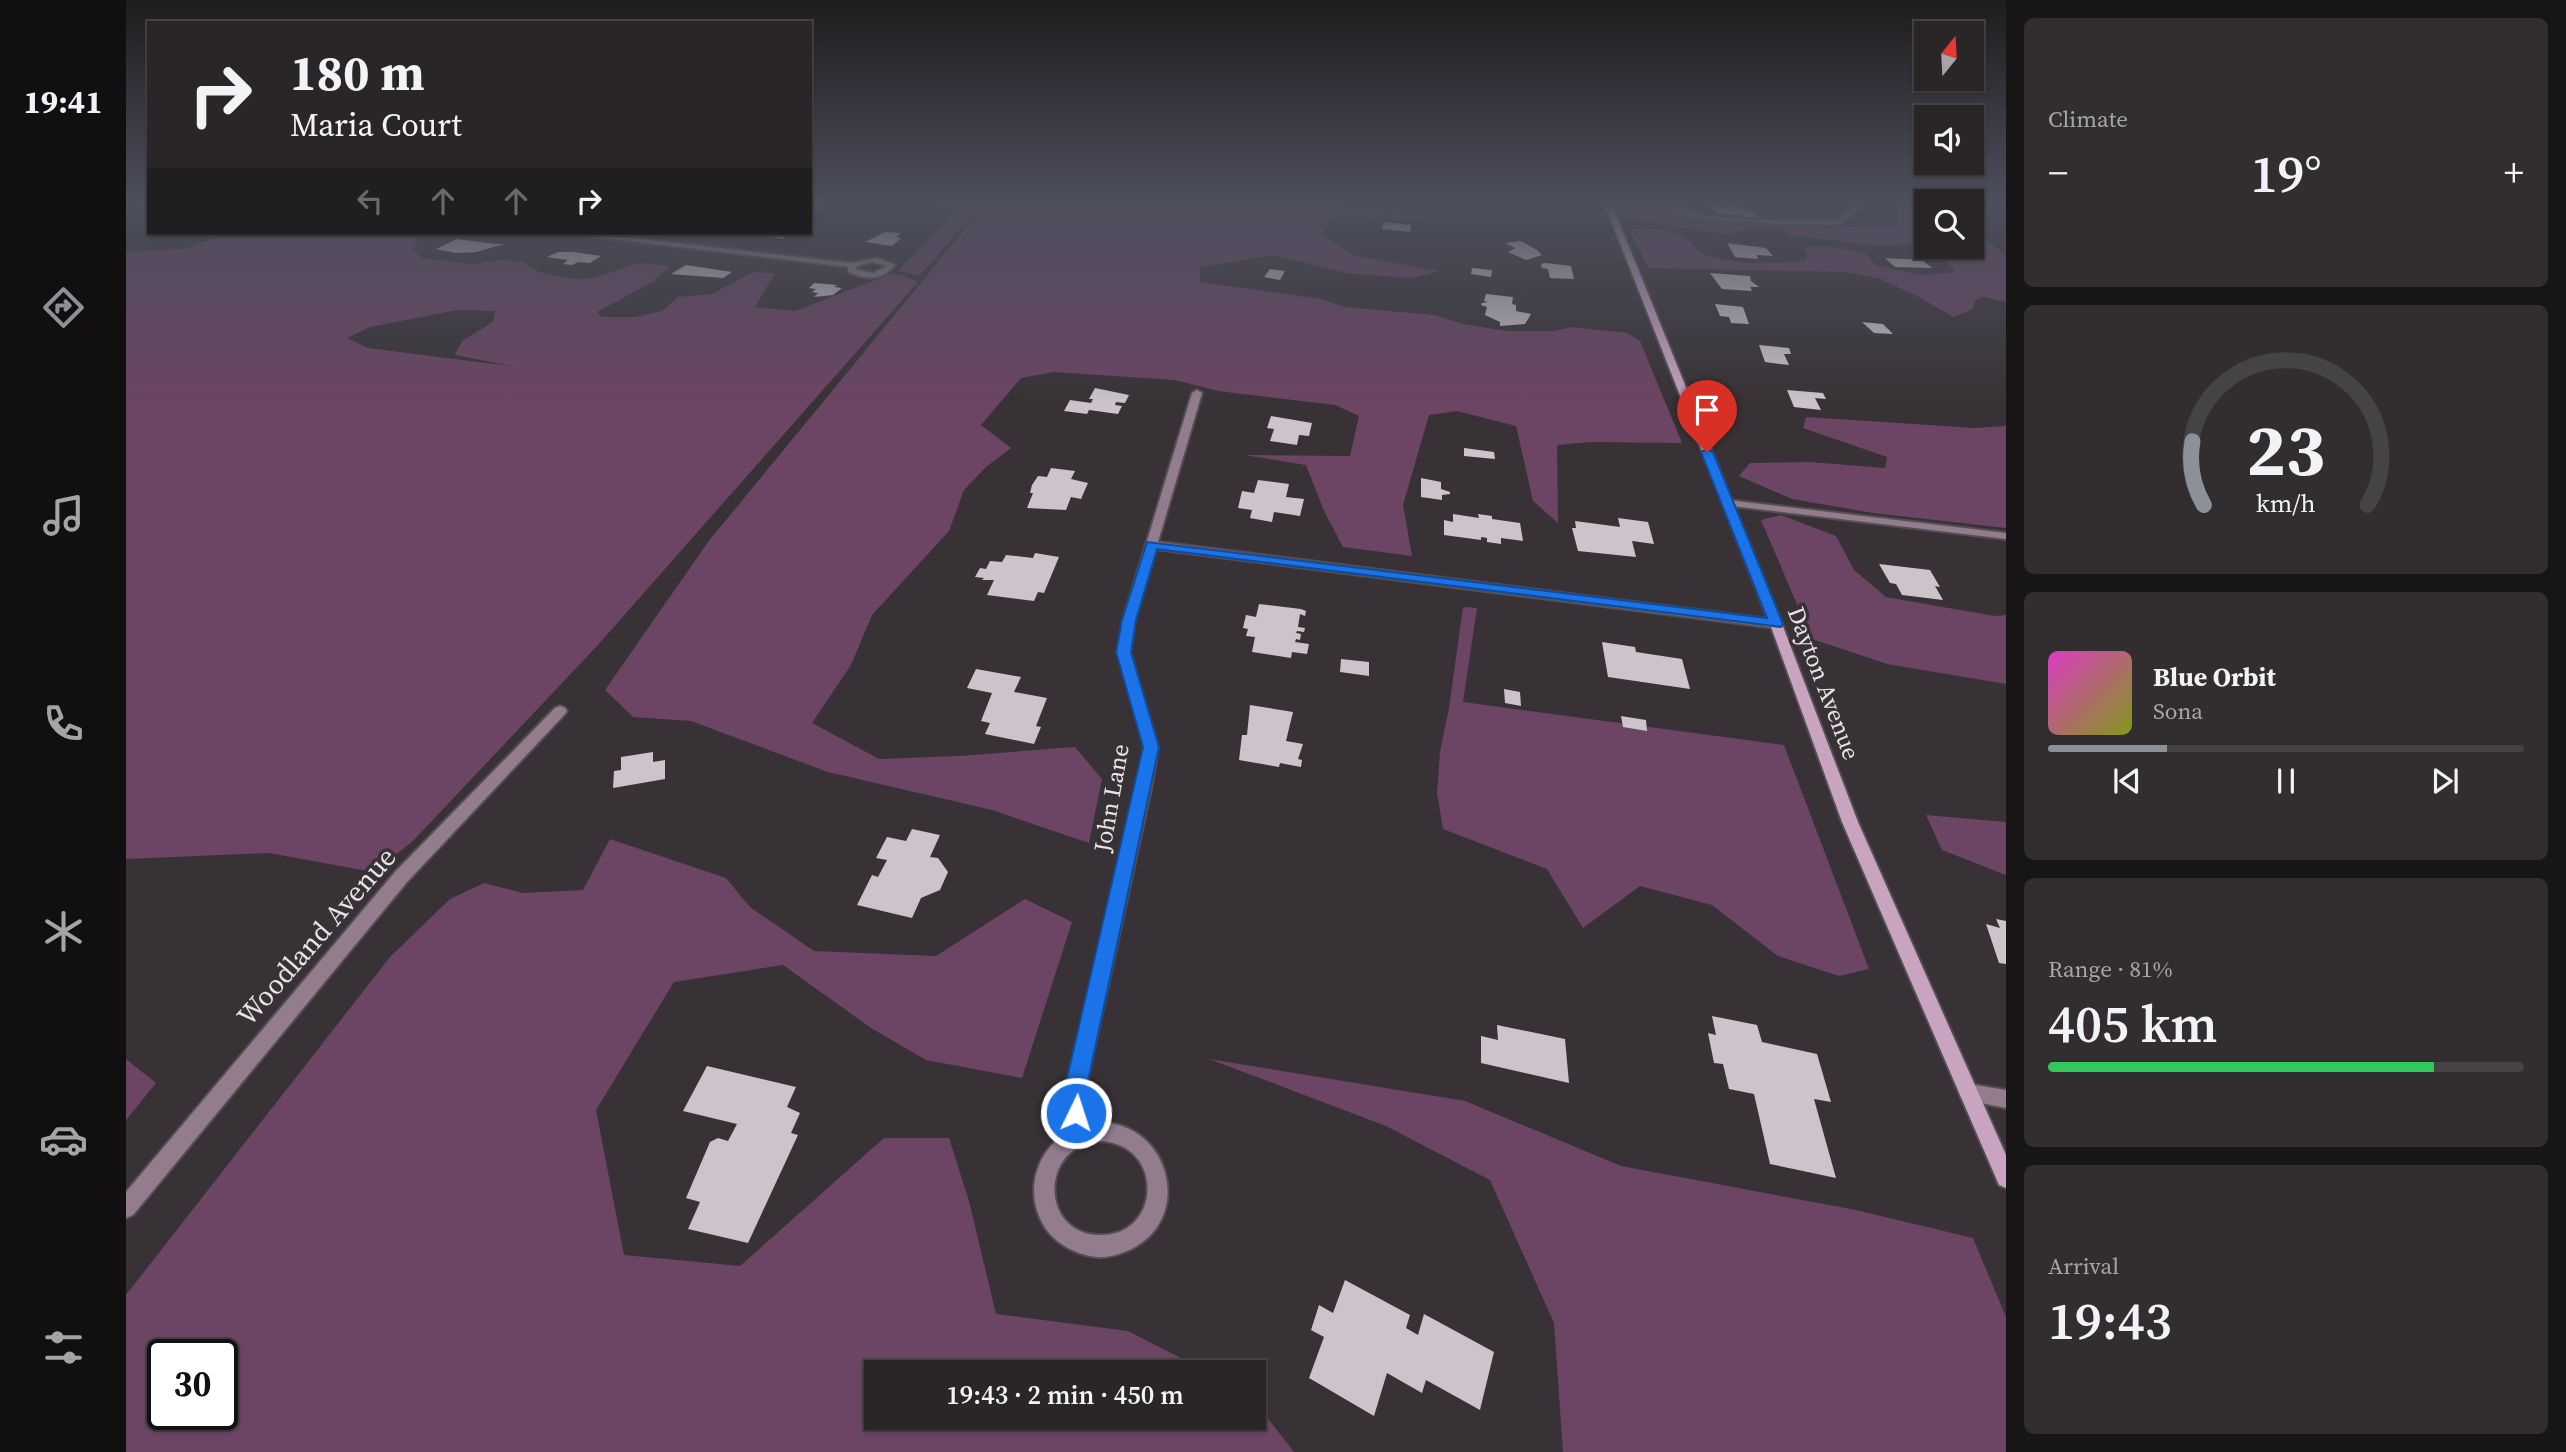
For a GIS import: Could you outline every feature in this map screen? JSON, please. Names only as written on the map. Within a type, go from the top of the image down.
[{"type":"street","name":"Dayton Avenue","points":[[1633,268],[1776,624],[1850,822],[2006,1178]]},
{"type":"street","name":"John Lane","points":[[1086,1133],[1076,1113],[1075,1091],[1151,747],[1124,652],[1129,620],[1197,393]]},
{"type":"street","points":[[1728,503],[2006,536]]},
{"type":"street","points":[[1152,544],[1776,624]]},
{"type":"street","name":"Woodland Avenue","points":[[126,1208],[401,877],[560,711]]},
{"type":"street","points":[[1969,1093],[2006,1099]]},
{"type":"street","points":[[1104,1131],[1122,1136],[1138,1145],[1150,1160],[1157,1178],[1158,1196],[1153,1215],[1142,1231],[1125,1242],[1107,1247],[1087,1245],[1070,1237],[1055,1223],[1046,1206],[1044,1187],[1047,1168],[1056,1152],[1069,1140],[1086,1133],[1104,1131]]},
{"type":"shaded area","points":[[126,268],[532,268],[538,272],[574,279],[594,278],[625,268],[669,268],[652,282],[597,312],[602,317],[635,317],[662,311],[678,297],[712,294],[753,272],[775,273],[755,307],[795,311],[891,274],[902,275],[918,282],[597,646],[412,842],[373,872],[269,853],[126,859]],"holes":[[[457,310],[495,311],[493,322],[462,341],[455,355],[517,367],[368,348],[347,338],[370,327]]]},
{"type":"shaded area","points":[[901,268],[926,268],[920,275],[898,271]]},
{"type":"shaded area","points":[[933,268],[1200,268],[1200,282],[1322,299],[1344,307],[1435,315],[1463,324],[1506,331],[1553,331],[1572,327],[1627,333],[1640,341],[1682,443],[1591,442],[1557,445],[1558,523],[1533,501],[1516,426],[1457,411],[1429,415],[1403,505],[1412,556],[1343,547],[1324,511],[1306,465],[1244,455],[1350,456],[1359,416],[1335,405],[1218,391],[1175,380],[1053,372],[1021,378],[981,425],[1011,448],[986,467],[964,490],[949,531],[872,615],[851,665],[812,723],[879,759],[1075,747],[1102,779],[1089,843],[992,810],[828,772],[691,721],[633,717],[605,690],[708,542]]},
{"type":"shaded area","points":[[1326,268],[1422,268],[1440,271],[1411,278],[1347,273]]},
{"type":"shaded area","points":[[1649,268],[1887,268],[1921,275],[1956,272],[1952,268],[2006,268],[2006,302],[1984,297],[1975,300],[1973,309],[1953,317],[1880,279],[1847,272]]},
{"type":"shaded area","points":[[1806,417],[1975,428],[2006,426],[2006,528],[1873,513],[1792,499],[1739,476],[1750,463],[1810,462],[1885,468],[1887,457],[1803,428]]},
{"type":"shaded area","points":[[1781,515],[1836,536],[1854,570],[1886,597],[1994,616],[2006,615],[2006,684],[1887,664],[1812,639],[1761,520]]},
{"type":"shaded area","points":[[1463,607],[1477,608],[1463,702],[1784,745],[1869,969],[1839,976],[1778,956],[1712,905],[1640,886],[1583,928],[1547,869],[1443,829],[1437,793],[1440,752]]},
{"type":"shaded area","points":[[1926,815],[2006,822],[2006,875],[1942,850]]},
{"type":"shaded area","points":[[610,839],[726,878],[750,907],[814,951],[936,956],[1025,899],[1072,922],[1022,1078],[926,1060],[871,1028],[783,965],[674,982],[596,1110],[624,1255],[740,1266],[884,1138],[949,1138],[969,1201],[996,1314],[1128,1331],[1185,1360],[864,1360],[864,1430],[1266,1430],[1266,1416],[1294,1452],[126,1452],[126,1295],[390,957],[450,899],[484,883],[523,893],[583,890]]},
{"type":"shaded area","points":[[126,1059],[156,1083],[126,1120]]},
{"type":"shaded area","points":[[1209,1059],[1465,1101],[1621,1166],[1856,1210],[1973,1238],[2006,1317],[2006,1452],[1563,1452],[1554,1323],[1490,1180],[1386,1126]]},
{"type":"building","points":[[681,268],[732,272],[723,278],[671,274]]},
{"type":"building","points":[[1472,268],[1492,270],[1491,277],[1471,274]]},
{"type":"building","points":[[1542,268],[1571,268],[1574,279],[1550,278],[1548,269]]},
{"type":"building","points":[[1270,269],[1285,271],[1280,280],[1264,277]]},
{"type":"building","points":[[1710,273],[1750,276],[1751,281],[1759,287],[1750,287],[1752,291],[1722,289]]},
{"type":"building","points":[[814,283],[842,288],[833,295],[814,297],[818,293],[812,292],[816,289],[809,288]]},
{"type":"building","points":[[1486,294],[1513,297],[1512,304],[1516,305],[1516,311],[1531,314],[1525,324],[1500,326],[1500,322],[1485,315],[1487,307],[1481,305],[1488,302],[1484,301]]},
{"type":"building","points":[[1715,304],[1743,307],[1749,324],[1731,323],[1729,317],[1720,316]]},
{"type":"building","points":[[1862,322],[1883,324],[1893,334],[1874,333]]},
{"type":"building","points":[[1759,345],[1789,348],[1791,354],[1784,354],[1789,365],[1765,362]]},
{"type":"building","points":[[1095,388],[1129,395],[1125,403],[1116,402],[1115,405],[1122,406],[1118,414],[1089,410],[1087,414],[1064,411],[1070,400],[1091,403],[1093,399],[1089,399]]},
{"type":"building","points":[[1787,390],[1823,393],[1826,399],[1815,398],[1821,410],[1794,407]]},
{"type":"building","points":[[1271,416],[1312,423],[1309,436],[1299,435],[1297,445],[1270,441],[1274,429],[1267,428]]},
{"type":"building","points":[[1464,448],[1494,452],[1495,459],[1464,456]]},
{"type":"building","points":[[1051,468],[1075,471],[1071,479],[1088,483],[1081,499],[1071,497],[1066,510],[1027,508],[1033,493],[1030,493],[1032,485],[1038,476],[1047,477]]},
{"type":"building","points":[[1421,478],[1441,482],[1441,489],[1450,494],[1442,495],[1442,500],[1421,497]]},
{"type":"building","points":[[1258,480],[1289,484],[1286,497],[1304,499],[1300,516],[1274,512],[1272,522],[1250,518],[1252,510],[1238,508],[1242,491],[1254,493]]},
{"type":"building","points":[[1453,514],[1479,518],[1478,514],[1520,523],[1523,541],[1501,538],[1501,544],[1487,542],[1487,538],[1481,537],[1481,540],[1444,535],[1444,520],[1453,522]]},
{"type":"building","points":[[1618,518],[1648,522],[1654,544],[1632,541],[1636,557],[1578,551],[1572,528],[1576,528],[1575,521],[1620,527]]},
{"type":"building","points":[[1035,553],[1059,557],[1044,593],[1038,592],[1034,601],[987,595],[994,580],[975,577],[980,568],[986,569],[990,561],[1002,562],[1006,555],[1033,558]]},
{"type":"building","points":[[1879,564],[1930,570],[1940,587],[1935,586],[1943,600],[1902,595],[1896,584],[1890,583]]},
{"type":"building","points":[[1259,604],[1306,611],[1305,616],[1300,614],[1298,627],[1305,628],[1304,632],[1297,631],[1296,633],[1301,634],[1300,640],[1296,639],[1295,642],[1309,644],[1307,654],[1292,652],[1291,658],[1252,652],[1255,637],[1246,636],[1248,629],[1243,628],[1246,615],[1256,617]]},
{"type":"building","points":[[1602,642],[1635,647],[1636,652],[1682,659],[1690,689],[1608,677]]},
{"type":"building","points":[[1341,659],[1369,662],[1369,676],[1340,672]]},
{"type":"building","points":[[976,669],[1021,677],[1014,692],[1047,698],[1036,726],[1041,727],[1034,744],[985,734],[990,723],[981,721],[992,693],[967,688]]},
{"type":"building","points":[[1504,689],[1520,692],[1521,706],[1505,703]]},
{"type":"building","points":[[1250,705],[1293,712],[1286,741],[1303,744],[1298,759],[1302,760],[1301,767],[1280,763],[1279,767],[1239,760],[1242,735],[1247,735]]},
{"type":"building","points":[[1621,716],[1646,720],[1647,731],[1623,727]]},
{"type":"building","points":[[653,752],[653,762],[665,760],[665,779],[613,788],[614,771],[621,770],[621,757]]},
{"type":"building","points":[[912,829],[940,835],[930,857],[938,858],[948,872],[940,890],[921,898],[912,918],[857,905],[872,875],[878,877],[887,860],[876,858],[887,837],[906,841]]},
{"type":"building","points":[[1996,919],[2006,921],[2006,964],[1999,963],[1986,924],[2000,928]]},
{"type":"building","points":[[1712,1016],[1757,1025],[1762,1042],[1817,1054],[1831,1102],[1814,1099],[1836,1178],[1770,1164],[1754,1094],[1729,1089],[1723,1064],[1714,1063],[1708,1033],[1716,1035]]},
{"type":"building","points":[[1497,1025],[1565,1039],[1569,1083],[1481,1063],[1481,1036],[1498,1040]]},
{"type":"building","points":[[707,1066],[796,1087],[787,1107],[800,1113],[791,1133],[798,1135],[748,1243],[688,1229],[700,1202],[686,1198],[710,1142],[718,1138],[728,1141],[737,1124],[683,1111]]},
{"type":"building","points":[[1345,1280],[1410,1315],[1406,1328],[1418,1335],[1424,1314],[1494,1352],[1480,1410],[1426,1380],[1422,1393],[1387,1373],[1374,1416],[1309,1378],[1324,1337],[1311,1330],[1319,1305],[1333,1313]]},
{"type":"route","points":[[1076,1113],[1075,1091],[1145,784],[1151,747],[1124,652],[1129,620],[1152,544],[1776,624],[1707,452]]}]
